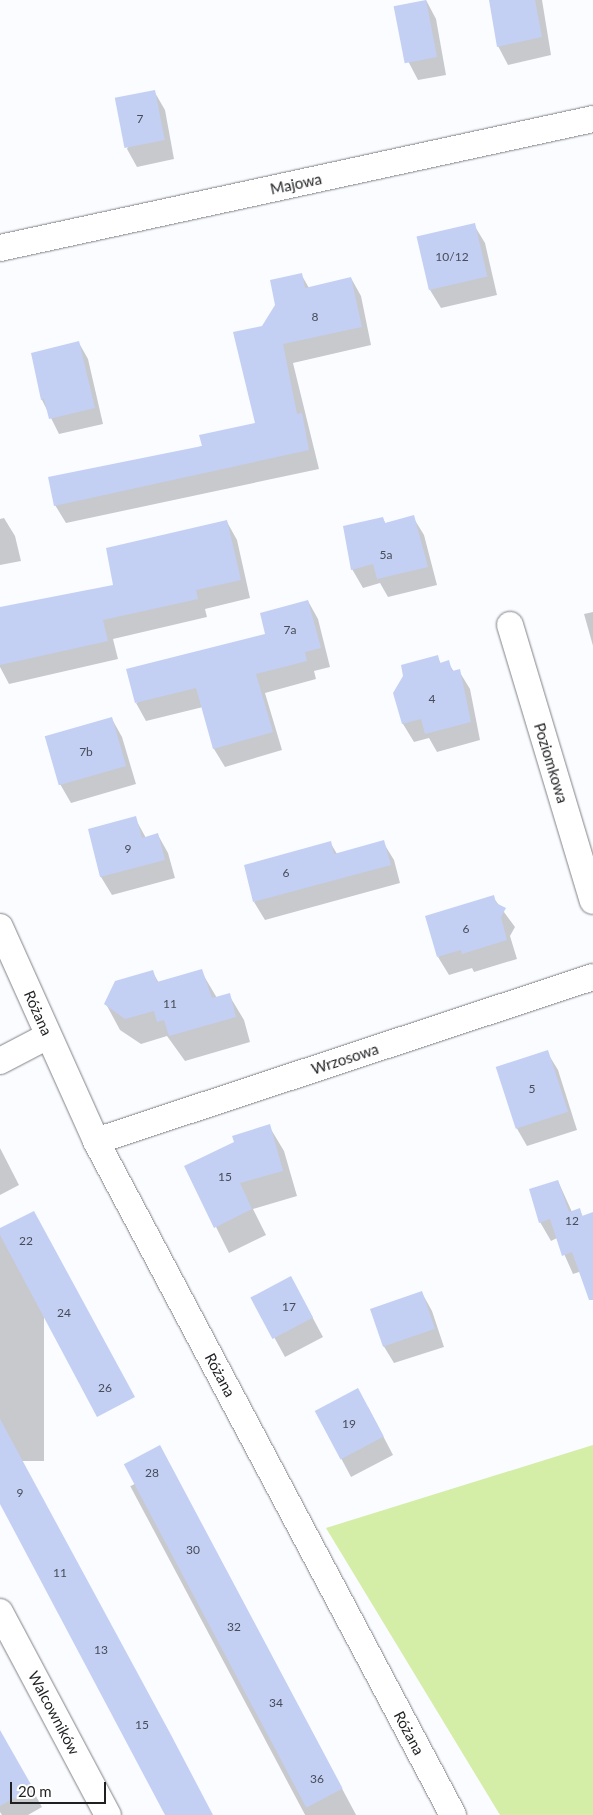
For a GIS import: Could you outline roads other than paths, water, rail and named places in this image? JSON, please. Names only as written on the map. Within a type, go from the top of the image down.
[{"type":"street","name":"Majowa","points":[[0,248],[593,119]]},
{"type":"street","name":"Poziomkowa","points":[[510,625],[593,901]]},
{"type":"street","name":"Różana","points":[[0,928],[96,1141],[453,1815]]},
{"type":"street","name":"Wrzosowa","points":[[96,1141],[593,977]]},
{"type":"street","points":[[0,1062],[48,1036]]},
{"type":"street","name":"Walcowników","points":[[0,1612],[108,1815]]}]
